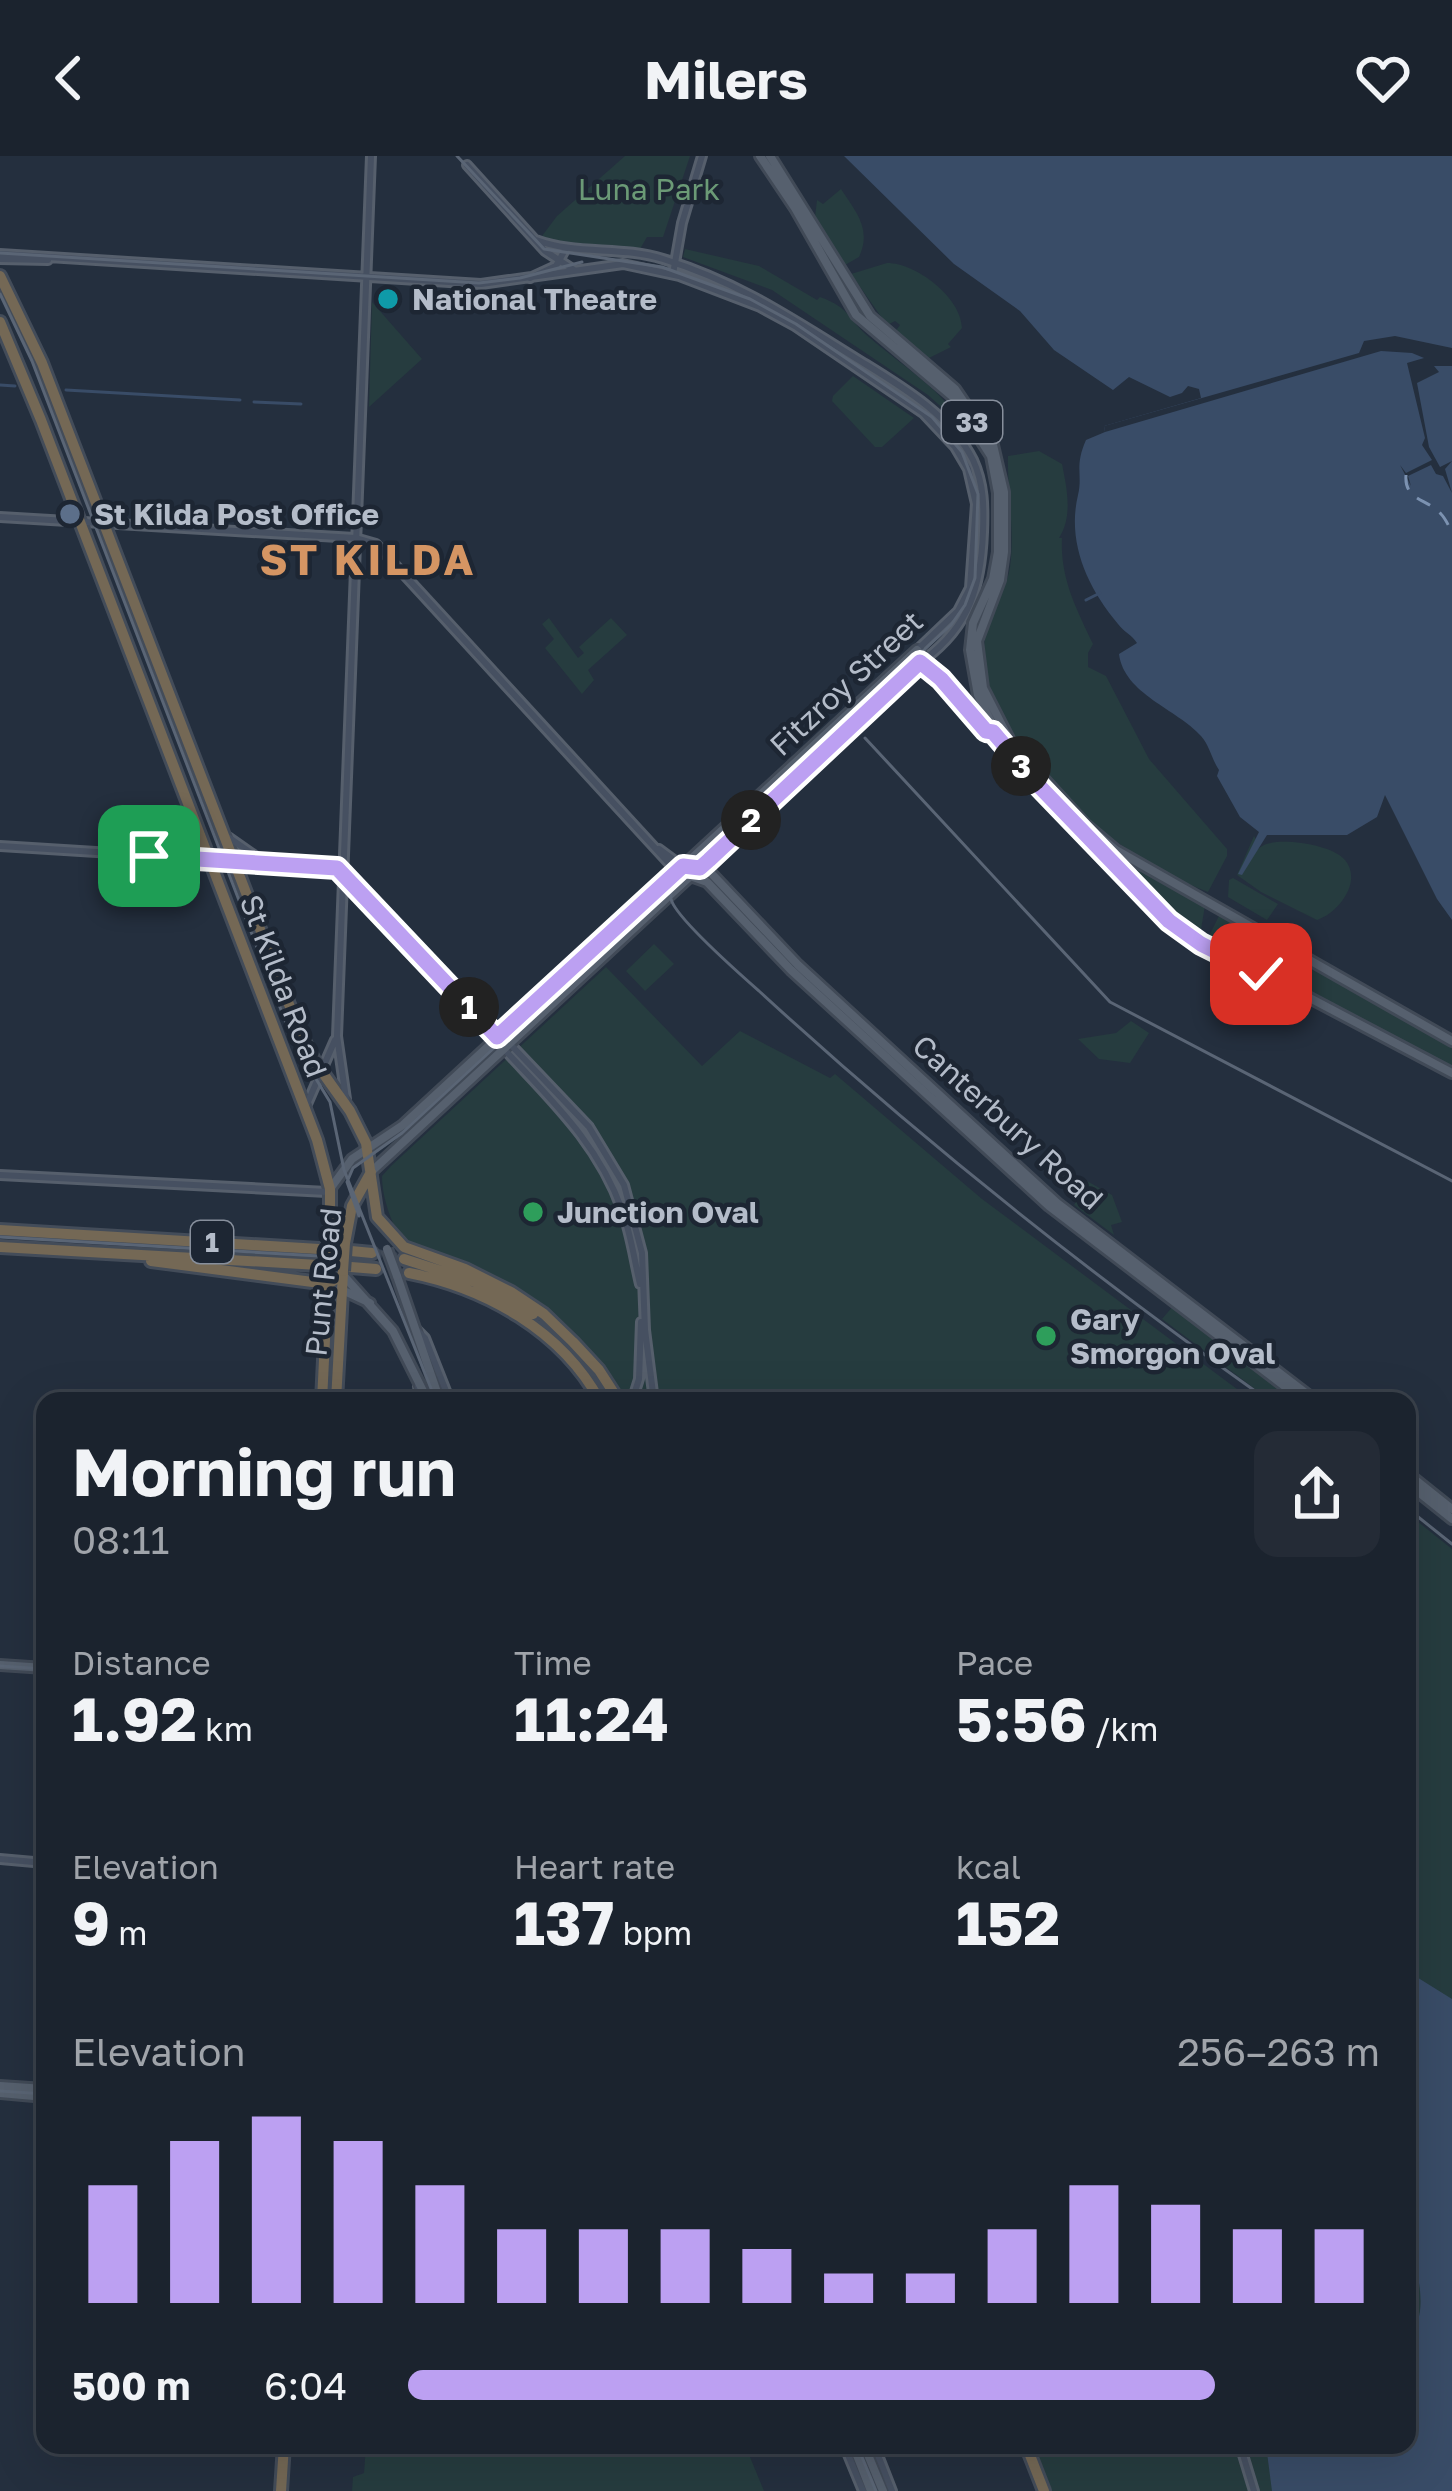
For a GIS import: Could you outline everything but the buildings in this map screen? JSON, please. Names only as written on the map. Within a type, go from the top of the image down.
[{"type":"highway","name":"St Kilda Road","points":[[2,279],[42,363],[300,1033],[368,1148],[377,1217]]},
{"type":"highway","name":"St Kilda Road","points":[[0,322],[306,1110],[330,1189],[333,1265]]},
{"type":"highway","name":"Punt Road","points":[[323,1392],[333,1265],[348,1247],[350,1210],[371,1172]]},
{"type":"highway","points":[[377,1217],[404,1247],[465,1269],[544,1314],[575,1343],[613,1392]]},
{"type":"highway","name":"1","points":[[0,1230],[376,1269]]},
{"type":"highway","name":"1","points":[[0,1247],[333,1265]]},
{"type":"highway","points":[[348,1247],[372,1253]]},
{"type":"highway","points":[[119,1254],[165,1264],[333,1265]]},
{"type":"highway","points":[[404,1259],[475,1282],[575,1343]]},
{"type":"highway","name":"Punt Road","points":[[333,1265],[342,1290],[336,1392]]},
{"type":"highway","points":[[403,1275],[468,1290],[519,1316],[562,1350],[594,1392]]},
{"type":"highway","points":[[281,2491],[283,2454]]},
{"type":"highway","points":[[1029,2454],[1044,2491]]},
{"type":"main road","name":"33","points":[[760,156],[848,304],[876,334],[953,397],[988,448],[996,476],[995,570],[981,594],[977,649],[993,732],[1087,838],[1183,932],[1452,1073]]},
{"type":"main road","name":"33","points":[[770,156],[883,331],[955,389],[994,447],[1002,473],[1003,564],[981,594]]},
{"type":"main road","points":[[840,290],[853,291]]},
{"type":"main road","points":[[848,304],[853,291]]},
{"type":"main road","points":[[919,656],[986,731],[993,732]]},
{"type":"main road","name":"Fitzroy Street","points":[[330,1189],[350,1160],[403,1125],[919,656]]},
{"type":"main road","name":"Fitzroy Street","points":[[371,1172],[696,871],[919,656]]},
{"type":"main road","points":[[954,693],[984,702]]},
{"type":"main road","name":"33","points":[[984,702],[1023,758],[1116,850],[1452,1041]]},
{"type":"main road","points":[[964,707],[984,702]]},
{"type":"main road","points":[[680,869],[696,871]]},
{"type":"main road","name":"Canterbury Road","points":[[696,871],[791,970],[1054,1210],[1292,1392]]},
{"type":"main road","name":"Canterbury Road","points":[[696,871],[710,872],[798,965],[1057,1203],[1304,1392]]},
{"type":"main road","points":[[497,1037],[507,1047]]},
{"type":"main road","name":"St Kilda Road","points":[[377,1217],[387,1249],[403,1275],[437,1392]]},
{"type":"main road","points":[[333,1265],[395,1334],[421,1392]]},
{"type":"main road","points":[[342,1290],[371,1304]]},
{"type":"main road","points":[[607,1392],[610,1387]]},
{"type":"main road","points":[[1416,1480],[1452,1509]]},
{"type":"main road","points":[[1416,1490],[1452,1519]]},
{"type":"main road","points":[[0,1665],[36,1667]]},
{"type":"main road","points":[[0,2090],[36,2092]]},
{"type":"main road","points":[[852,2454],[867,2491]]},
{"type":"main road","points":[[868,2454],[883,2491]]},
{"type":"street","points":[[345,1103],[337,1036],[371,156]]},
{"type":"street","points":[[673,274],[702,156]]},
{"type":"street","points":[[467,165],[536,240],[572,270],[611,264],[673,274],[762,303]]},
{"type":"street","points":[[536,240],[676,264],[762,303],[926,410],[947,432],[975,476],[973,567],[981,594]]},
{"type":"street","points":[[530,278],[555,266],[568,247]]},
{"type":"street","points":[[611,264],[612,251]]},
{"type":"street","points":[[0,257],[20,261],[63,258]]},
{"type":"street","points":[[0,257],[481,284],[592,267]]},
{"type":"street","points":[[2,279],[20,261]]},
{"type":"street","points":[[0,517],[356,538],[376,544],[680,869]]},
{"type":"street","name":"Fitzroy Street","points":[[919,656],[960,627],[981,594]]},
{"type":"street","name":"Fitzroy Street","points":[[919,656],[981,594]]},
{"type":"street","points":[[223,834],[264,862]]},
{"type":"street","points":[[0,846],[327,866],[342,873],[497,1037]]},
{"type":"street","points":[[521,1034],[523,1055]]},
{"type":"street","points":[[306,1110],[337,1036]]},
{"type":"street","points":[[507,1047],[523,1055],[590,1127],[628,1196],[642,1253],[653,1392]]},
{"type":"street","points":[[507,1047],[576,1126],[618,1199],[642,1293]]},
{"type":"street","points":[[3,1175],[321,1194],[330,1189]]},
{"type":"street","points":[[618,1199],[628,1196]]},
{"type":"street","points":[[635,1392],[644,1314]]},
{"type":"street","name":"St Kilda Road","points":[[417,1330],[446,1392]]},
{"type":"street","points":[[0,1859],[36,1862]]},
{"type":"street","points":[[878,2454],[892,2491]]},
{"type":"street","points":[[1243,2454],[1254,2491]]},
{"type":"green space","name":"Luna Park","points":[[625,156],[690,156],[663,237],[647,237],[640,249],[542,236],[557,216]]},
{"type":"green space","points":[[841,189],[860,221],[864,238],[859,257],[845,265],[815,217],[817,200],[823,204]]},
{"type":"green space","points":[[685,249],[759,266],[817,300],[820,297],[838,305],[933,390],[967,430],[928,395],[772,290],[683,257]]},
{"type":"green space","points":[[887,263],[923,275],[954,305],[962,328],[948,344],[951,347],[929,358],[895,332],[900,325],[895,321],[887,325],[851,274]]},
{"type":"green space","points":[[372,302],[422,359],[369,407]]},
{"type":"green space","points":[[853,376],[914,418],[882,447],[875,447],[832,401]]},
{"type":"green space","points":[[1039,451],[1062,464],[1067,512],[1059,538],[1070,592],[1093,644],[1088,667],[1106,676],[1149,759],[1227,849],[1208,892],[1137,855],[1065,799],[1009,730],[991,692],[985,642],[1010,567],[1008,456]]},
{"type":"green space","points":[[549,618],[578,658],[584,653],[579,647],[611,618],[627,635],[588,670],[594,680],[582,694],[545,648],[554,639],[542,624]]},
{"type":"green space","points":[[1254,836],[1257,841],[1242,875],[1264,845],[1306,844],[1345,860],[1351,878],[1346,896],[1317,920],[1261,892],[1237,875]]},
{"type":"green space","points":[[1103,845],[1205,905],[1200,936],[1176,923]]},
{"type":"green space","points":[[1233,878],[1278,904],[1267,920],[1228,897]]},
{"type":"green space","points":[[1220,914],[1452,1045],[1452,1070],[1210,942]]},
{"type":"green space","points":[[654,944],[674,964],[645,991],[626,971]]},
{"type":"green space","points":[[606,967],[702,1066],[740,1031],[830,1078],[835,1074],[982,1199],[1241,1392],[620,1392],[584,1345],[558,1322],[499,1286],[404,1242],[384,1193],[382,1176]]},
{"type":"green space","points":[[1131,1021],[1149,1033],[1130,1063],[1099,1059],[1078,1039],[1116,1033]]},
{"type":"green space","points":[[1087,1181],[1112,1195],[1122,1222],[1111,1225],[1114,1235],[1074,1205]]},
{"type":"green space","points":[[1174,1305],[1284,1392],[1259,1392],[1162,1319]]},
{"type":"green space","points":[[1416,1520],[1452,1549],[1452,2491],[1052,2491],[1038,2454],[1416,2454]]},
{"type":"green space","points":[[365,2454],[749,2454],[764,2491],[352,2491],[353,2477],[364,2473]]},
{"type":"water","points":[[844,156],[1452,156],[1452,920],[1385,795],[1377,817],[1347,835],[1267,835],[1242,875],[1238,874],[1259,832],[1240,817],[1201,736],[1141,690],[1123,668],[1119,654],[1137,643],[1088,579],[1075,529],[1086,440],[1105,432],[1104,426],[1201,398],[1199,389],[1188,386],[1170,397],[1129,377],[1113,390],[1054,350],[1020,311],[954,264]]},
{"type":"water","points":[[1416,1977],[1452,1999],[1452,2491],[1272,2491],[1267,2454],[1416,2454],[1416,2324],[1421,2299],[1416,2265]]},
{"type":"pier","points":[[1395,336],[1452,348],[1452,366],[1434,366],[1439,372],[1417,383],[1429,447],[1440,467],[1452,461],[1445,469],[1452,493],[1431,465],[1408,476],[1411,486],[1400,465],[1406,473],[1432,460],[1422,445],[1425,438],[1407,363],[1424,358],[1412,353],[1381,351],[1105,432],[1104,426],[1359,353],[1364,341]]},
{"type":"waterway","points":[[0,385],[15,386]]},
{"type":"waterway","points":[[66,390],[240,400]]},
{"type":"waterway","points":[[254,402],[301,404]]},
{"type":"waterway","points":[[1086,600],[1100,593]]},
{"type":"ferry route","points":[[1406,475],[1409,490],[1441,514],[1452,533]]},
{"type":"tunnel","points":[[372,1253],[404,1259]]},
{"type":"tram line","points":[[359,1216],[347,1182],[353,1168],[402,1133],[951,625],[975,578],[978,494],[962,452],[932,417],[796,324],[750,299],[662,267],[544,249],[457,156]]},
{"type":"tram line","points":[[0,253],[479,283],[582,262]]},
{"type":"tram line","points":[[0,294],[32,361],[293,1041],[330,1102],[344,1170],[432,1392]]},
{"type":"tram line","points":[[865,738],[1110,1002],[1452,1181]]},
{"type":"tram line","points":[[677,882],[671,899],[684,919],[881,1100],[1007,1204],[1257,1392]]},
{"type":"tram line","points":[[0,1237],[319,1256]]},
{"type":"tram line","points":[[1416,1515],[1452,1544]]},
{"type":"tram line","points":[[0,1666],[36,1668]]},
{"type":"tram line","points":[[0,2091],[36,2093]]},
{"type":"tram line","points":[[861,2454],[876,2491]]},
{"type":"place","name":"National Theatre","points":[[388,299]]},
{"type":"place","name":"St Kilda Post Office","points":[[70,514]]},
{"type":"place","name":"Junction Oval","points":[[533,1212]]},
{"type":"place","name":"Gary Smorgon Oval","points":[[1046,1336]]},
{"type":"district","name":"ST KILDA","points":[[368,559]]},
{"type":"route","points":[[149,856],[337,868],[497,1037],[683,866],[700,868],[920,662],[986,731],[993,732],[1169,921],[1201,944],[1261,974]]}]
